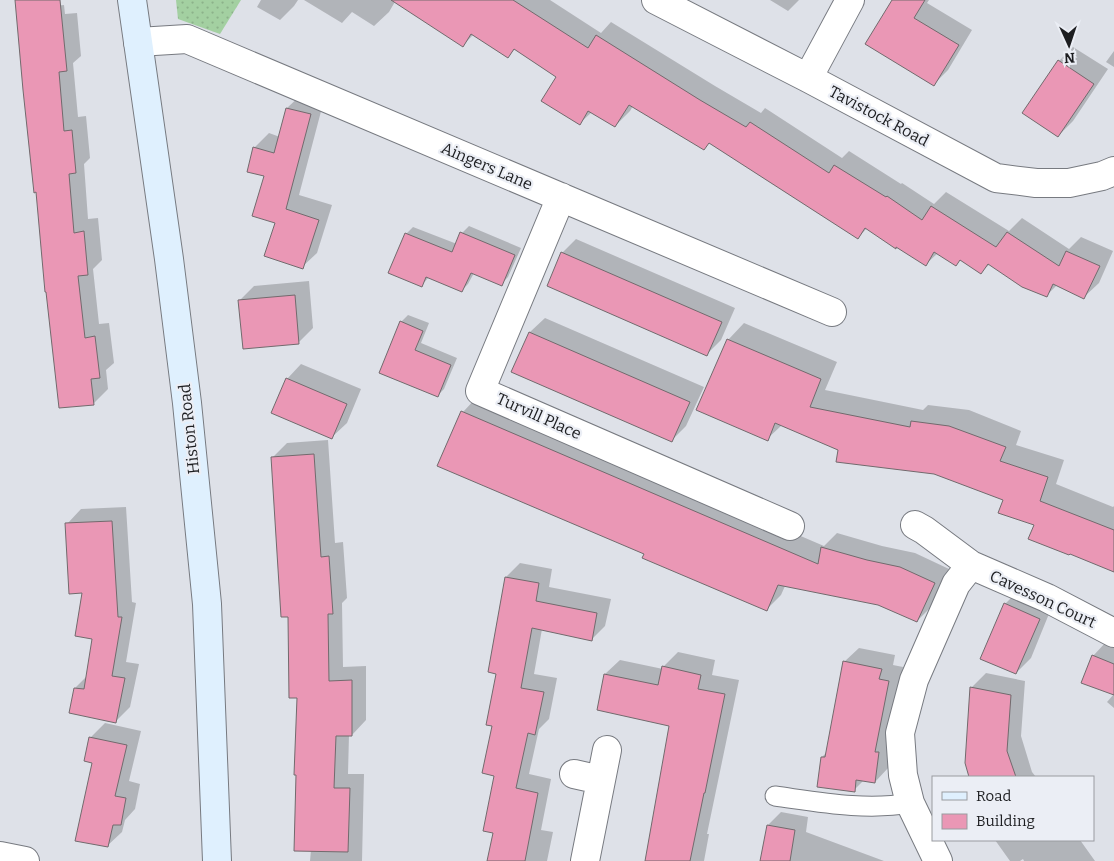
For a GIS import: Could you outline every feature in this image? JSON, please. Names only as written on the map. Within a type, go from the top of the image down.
[{"type":"main road","name":"Histon Road","points":[[132,0],[172,278],[187,403],[206,595],[217,861]]},
{"type":"street","name":"Tavistock Road","points":[[656,0],[996,178],[1036,183],[1069,183],[1102,176],[1114,171]]},
{"type":"street","points":[[808,78],[850,0]]},
{"type":"street","name":"Aingers Lane","points":[[138,42],[187,39],[832,312]]},
{"type":"street","name":"Turvill Place","points":[[562,197],[480,391],[790,526]]},
{"type":"street","name":"Cavesson Court","points":[[915,525],[971,565],[1047,598],[1114,633]]},
{"type":"street","points":[[938,861],[910,803],[903,774],[900,733],[914,680],[956,584],[971,565]]},
{"type":"street","points":[[585,861],[607,750]]},
{"type":"street","points":[[574,774],[601,780]]},
{"type":"street","points":[[0,856],[25,861]]},
{"type":"lane","points":[[775,796],[836,804],[893,806],[910,803]]},
{"type":"green space","points":[[176,0],[241,0],[220,34],[178,19]]},
{"type":"building","points":[[15,0],[60,0],[67,71],[59,72],[64,131],[72,130],[76,173],[69,174],[74,233],[84,231],[88,275],[78,276],[85,338],[95,336],[100,378],[91,379],[94,405],[59,408],[45,292],[36,192],[34,193]]},
{"type":"building","points":[[391,0],[513,0],[588,48],[596,35],[746,127],[750,122],[829,173],[834,165],[887,196],[922,220],[931,206],[996,247],[1007,232],[1059,266],[1066,251],[1100,266],[1084,299],[1053,284],[1047,297],[1022,287],[988,264],[981,274],[960,260],[956,266],[934,252],[926,266],[865,228],[858,239],[709,143],[704,150],[629,105],[615,127],[588,111],[580,125],[541,101],[556,77],[514,49],[508,58],[471,34],[463,47]]},
{"type":"building","points":[[892,0],[925,0],[914,18],[959,45],[934,86],[865,44]]},
{"type":"building","points":[[1058,60],[1094,84],[1058,137],[1022,113]]},
{"type":"building","points":[[286,108],[311,114],[286,209],[319,220],[303,269],[264,256],[275,223],[252,216],[264,176],[247,172],[253,147],[274,153]]},
{"type":"building","points":[[460,232],[515,255],[502,286],[471,273],[462,292],[426,277],[422,287],[388,273],[405,233],[452,252]]},
{"type":"building","points":[[561,252],[722,322],[707,356],[547,286]]},
{"type":"building","points":[[295,295],[299,344],[243,349],[238,300]]},
{"type":"building","points":[[400,321],[423,331],[415,350],[451,365],[438,397],[379,373]]},
{"type":"building","points":[[529,332],[690,402],[672,442],[511,372]]},
{"type":"building","points":[[727,339],[821,379],[810,407],[910,427],[911,421],[949,426],[1006,447],[1000,461],[1048,477],[1040,501],[1114,530],[1114,572],[1028,539],[1034,525],[998,513],[1003,500],[934,474],[836,462],[838,450],[775,423],[768,441],[696,410]]},
{"type":"building","points":[[286,378],[347,404],[332,439],[271,413]]},
{"type":"building","points":[[461,411],[818,564],[821,547],[900,567],[935,583],[917,622],[878,605],[778,585],[767,611],[642,558],[644,554],[437,466]]},
{"type":"building","points":[[314,454],[321,557],[329,556],[333,614],[328,614],[329,681],[352,680],[352,736],[336,736],[334,788],[350,788],[348,852],[294,851],[297,698],[289,698],[288,617],[281,617],[271,457]]},
{"type":"building","points":[[112,521],[118,617],[122,617],[112,676],[125,678],[116,723],[69,713],[74,688],[84,689],[92,639],[75,636],[82,593],[69,594],[65,523]]},
{"type":"building","points":[[505,577],[539,583],[536,601],[597,613],[592,641],[532,628],[521,688],[544,692],[535,735],[528,733],[516,788],[538,793],[525,861],[487,861],[493,833],[483,831],[494,776],[482,773],[492,726],[486,725],[496,674],[488,672]]},
{"type":"building","points":[[1004,603],[1040,619],[1016,674],[980,659]]},
{"type":"building","points":[[1092,655],[1114,664],[1114,695],[1081,683]]},
{"type":"building","points":[[843,661],[882,669],[879,679],[889,681],[875,752],[879,752],[875,783],[856,780],[855,792],[817,787],[821,757],[825,757]]},
{"type":"building","points":[[662,666],[701,675],[698,689],[725,694],[690,861],[645,861],[669,726],[597,710],[604,674],[658,685]]},
{"type":"building","points":[[970,687],[1011,695],[1007,751],[1016,776],[969,776],[965,763]]},
{"type":"building","points":[[89,737],[127,745],[115,796],[126,798],[121,825],[113,825],[108,847],[75,841],[92,763],[84,761]]},
{"type":"building","points":[[767,825],[795,830],[790,861],[760,861]]}]
